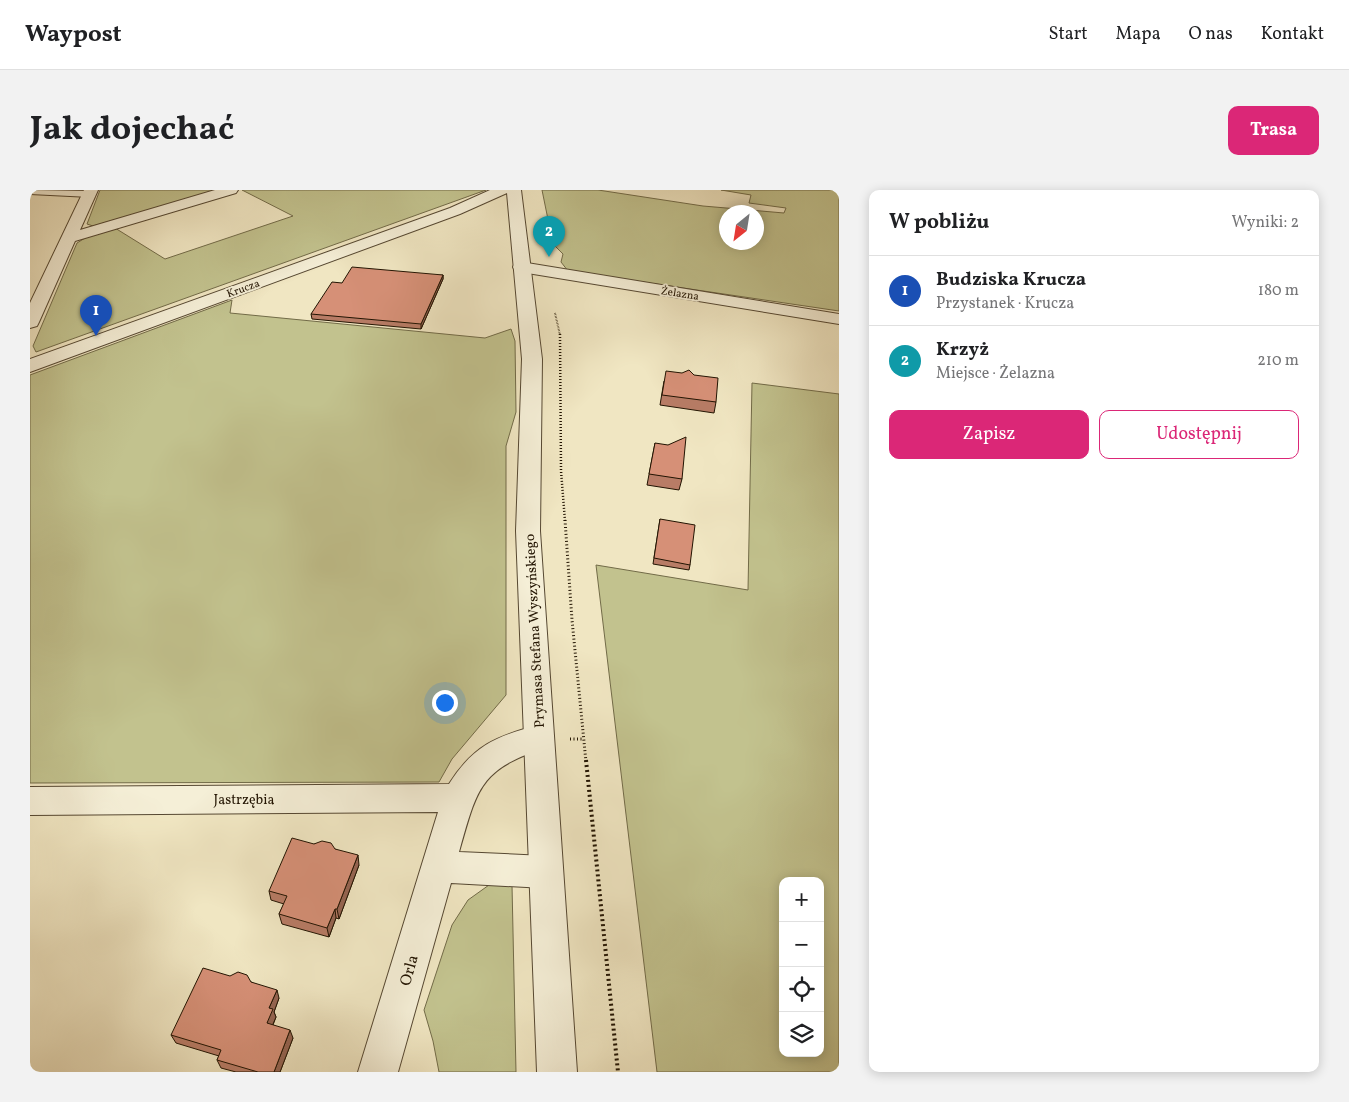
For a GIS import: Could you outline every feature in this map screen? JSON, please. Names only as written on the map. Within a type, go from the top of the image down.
[{"type":"street","points":[[70,238],[231,190]]},
{"type":"street","points":[[30,322],[90,192]]},
{"type":"street","name":"Krucza","points":[[472,204],[506,202]]},
{"type":"street","name":"Krucza","points":[[30,366],[455,212],[472,204],[506,202]]},
{"type":"street","name":"Krucza","points":[[455,212],[506,202]]},
{"type":"street","name":"Prymasa Stefana Wyszyńskiego","points":[[506,202],[521,266],[532,359],[528,531],[556,1072]]},
{"type":"street","name":"Żelazna","points":[[521,266],[839,319]]},
{"type":"street","name":"Orla","points":[[378,1072],[458,798],[472,774],[493,756],[516,743],[538,737]]},
{"type":"street","name":"Jastrzębia","points":[[30,800],[458,798]]},
{"type":"street","points":[[438,867],[545,872]]},
{"type":"lane","points":[[30,191],[90,192]]},
{"type":"path","points":[[560,335],[561,472],[572,620],[618,1072]]},
{"type":"green space","points":[[100,190],[218,190],[93,226],[87,224]]},
{"type":"green space","points":[[242,190],[486,190],[36,352],[33,346],[77,243],[85,238],[115,228],[165,259],[293,216]]},
{"type":"green space","points":[[542,190],[598,190],[719,207],[719,250],[764,250],[764,211],[784,213],[786,208],[749,203],[751,195],[721,190],[839,190],[839,311],[568,271],[561,262],[563,254],[553,244]]},
{"type":"green space","points":[[232,300],[230,313],[485,338],[511,329],[515,341],[516,412],[506,446],[506,695],[452,759],[439,782],[30,783],[30,375]]},
{"type":"green space","points":[[752,383],[839,394],[839,1072],[657,1072],[596,565],[748,590]]},
{"type":"green space","points":[[489,885],[512,885],[516,1072],[439,1072],[424,1010],[452,925],[468,900]]},
{"type":"building","points":[[352,267],[443,275],[421,324],[311,314],[332,282],[342,283]]},
{"type":"building","points":[[689,370],[694,375],[718,378],[716,402],[662,395],[666,371],[682,373]]},
{"type":"building","points":[[686,437],[682,479],[649,474],[655,443],[668,445]]},
{"type":"building","points":[[660,519],[695,525],[690,565],[654,558]]},
{"type":"building","points":[[292,838],[314,844],[322,841],[331,843],[335,849],[358,855],[337,909],[335,909],[327,928],[279,914],[287,896],[269,891]]},
{"type":"building","points":[[203,968],[230,976],[238,972],[247,975],[251,982],[277,990],[269,1008],[273,1009],[267,1023],[290,1030],[274,1072],[258,1072],[217,1060],[221,1050],[171,1035]]},
{"type":"place","name":"Krzyż","points":[[549,257]]},
{"type":"place","name":"Budziska Krucza","points":[[96,336]]}]
